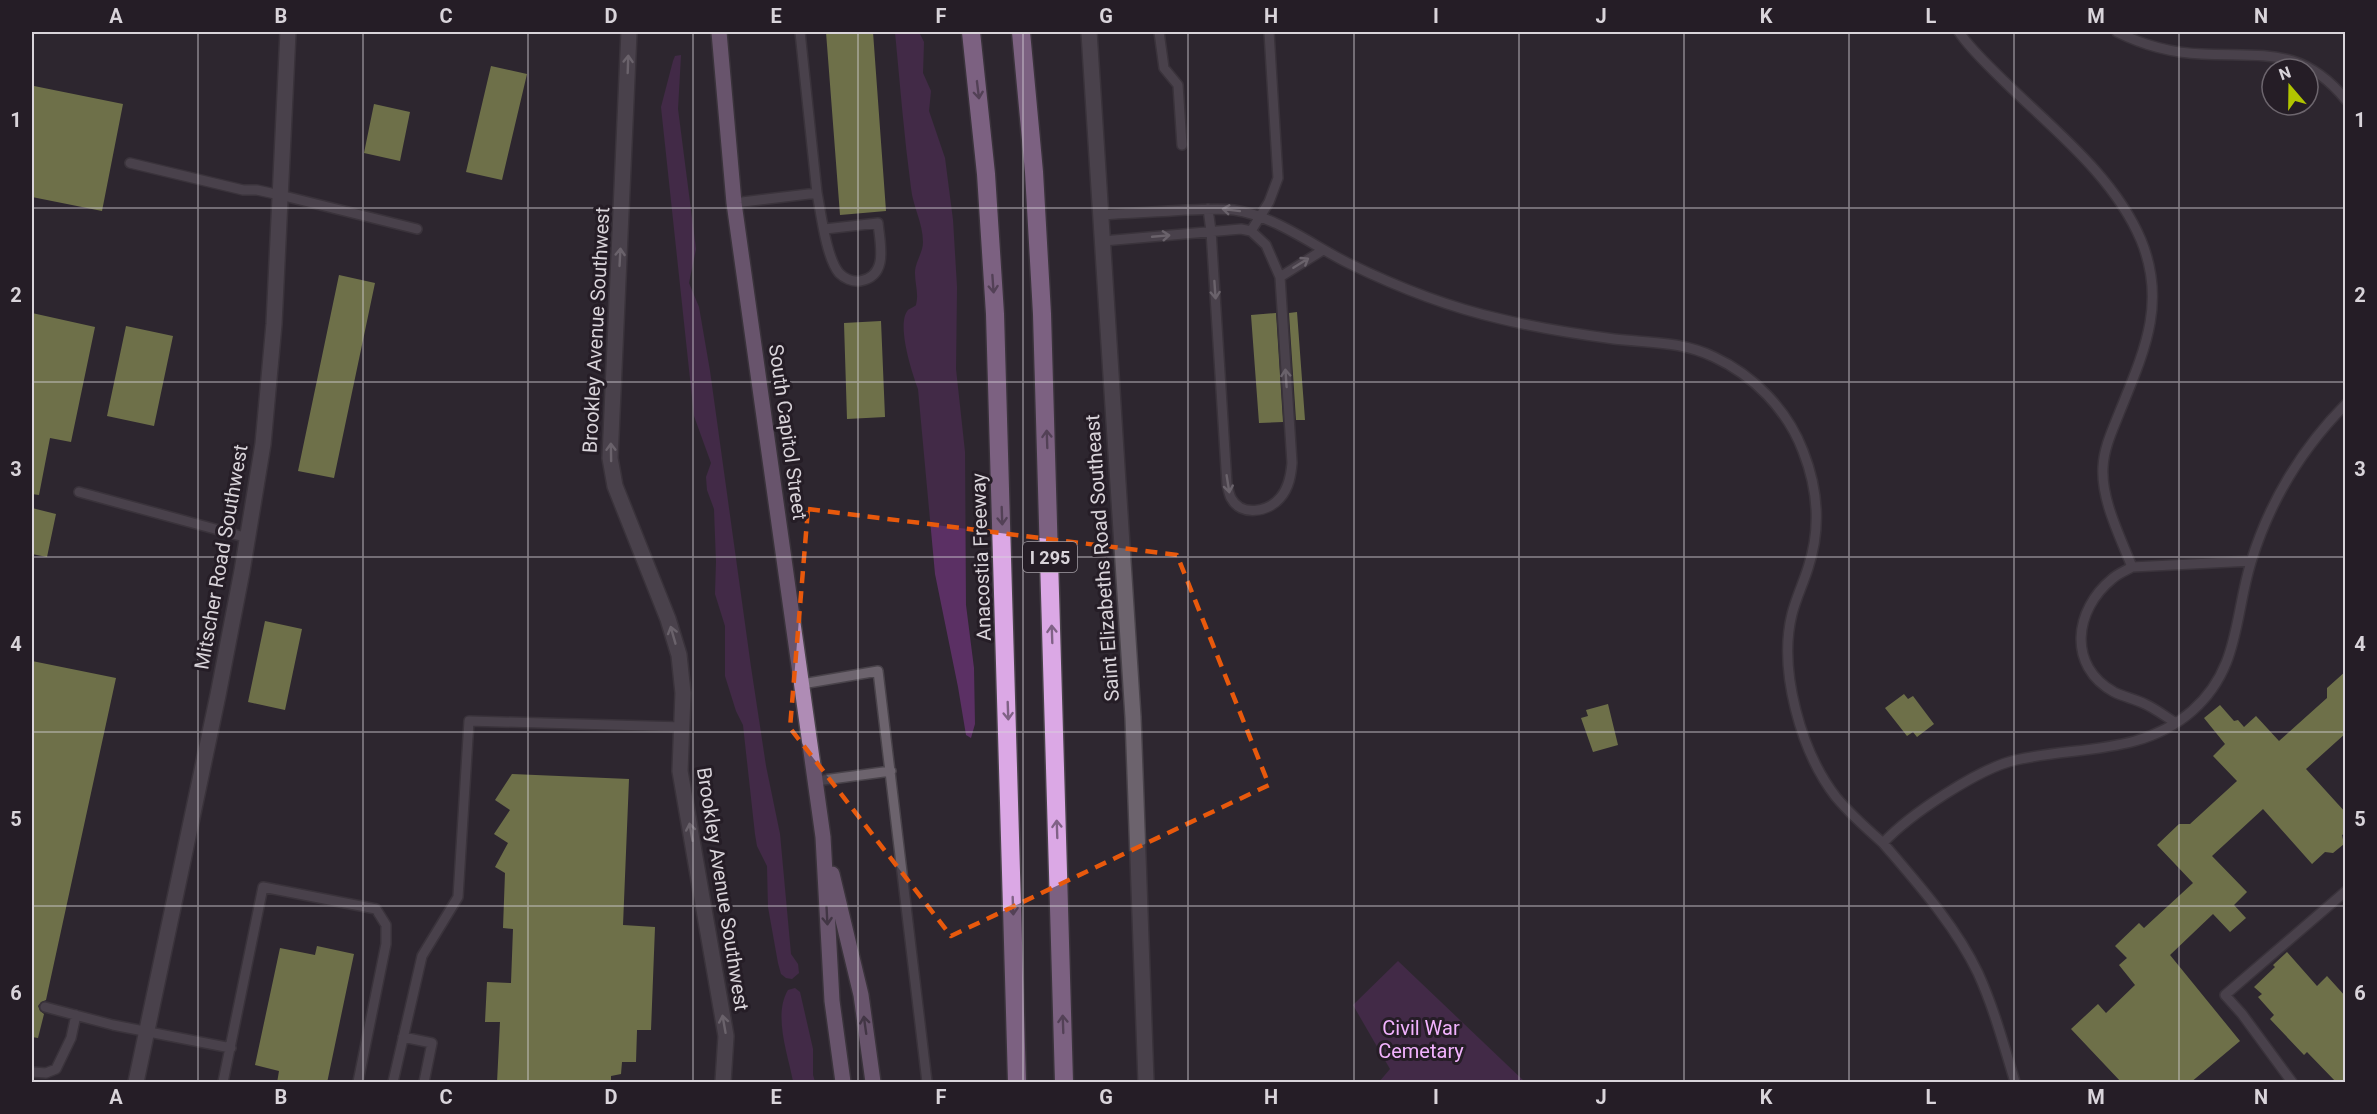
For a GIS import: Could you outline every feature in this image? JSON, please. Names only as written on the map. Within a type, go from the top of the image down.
[{"type":"highway","name":"Anacostia Freeway","points":[[971,32],[986,174],[995,314],[1017,1083]]},
{"type":"highway","name":"I 295","points":[[1021,32],[1034,172],[1043,337],[1065,1083]]},
{"type":"main road","name":"South Capitol Street","points":[[719,32],[734,203],[823,837]]},
{"type":"main road","points":[[823,837],[832,1001],[843,1083]]},
{"type":"main road","points":[[823,837],[861,995],[873,1083]]},
{"type":"street","name":"Mitscher Road Southwest","points":[[136,1083],[218,695],[248,538],[268,394],[276,304],[288,32]]},
{"type":"street","name":"Brookley Avenue Southwest","points":[[629,32],[610,458],[615,486],[668,619],[676,646],[682,684],[680,771],[726,1036],[723,1083]]},
{"type":"street","name":"Saint Elizabeths Road Southeast","points":[[1089,32],[1136,776],[1146,1083]]},
{"type":"lane","points":[[800,32],[817,193],[825,229],[834,264],[839,272],[855,282],[873,277],[878,271],[881,253],[878,223],[825,229]]},
{"type":"lane","points":[[1159,32],[1164,68],[1178,85],[1182,145]]},
{"type":"lane","points":[[1251,231],[1269,202],[1278,177],[1269,32]]},
{"type":"lane","points":[[1959,32],[1991,69],[2083,159],[2112,192],[2135,228],[2145,253],[2153,298],[2149,337],[2112,429],[2103,463],[2105,492],[2132,567]]},
{"type":"lane","points":[[2117,32],[2143,43],[2171,50],[2204,54],[2280,56],[2296,60],[2322,76],[2346,100]]},
{"type":"lane","points":[[130,163],[243,190],[258,190],[280,195],[417,229]]},
{"type":"lane","points":[[734,203],[817,193]]},
{"type":"lane","points":[[1103,241],[1211,231],[1241,229],[1251,231],[1266,245],[1280,277],[1292,463],[1287,488],[1271,506],[1261,510],[1249,511],[1238,507],[1231,498],[1227,484],[1211,231],[1208,209]]},
{"type":"lane","points":[[1101,215],[1208,209],[1233,210],[1259,217],[1323,250],[1418,293],[1500,319],[1582,334],[1667,342],[1702,351],[1748,377],[1772,401],[1794,430],[1815,495],[1817,514],[1814,549],[1792,614],[1790,630],[1790,672],[1797,715],[1805,738],[1823,777],[1836,796],[1858,821],[1883,843],[1952,929],[1970,958],[1988,996],[2015,1083]]},
{"type":"lane","points":[[1280,277],[1323,250]]},
{"type":"lane","points":[[1883,843],[1906,821],[2000,764],[2031,757],[2126,745],[2166,730],[2193,710],[2211,690],[2228,663],[2251,561],[2264,527],[2292,472],[2318,434],[2346,404]]},
{"type":"lane","points":[[79,492],[248,538]]},
{"type":"lane","points":[[2176,723],[2144,703],[2113,692],[2095,676],[2081,653],[2081,627],[2093,600],[2112,579],[2132,567],[2251,561]]},
{"type":"lane","points":[[802,684],[878,671],[927,1083]]},
{"type":"lane","points":[[393,1083],[422,956],[458,897],[469,721],[682,727]]},
{"type":"lane","points":[[816,781],[891,771]]},
{"type":"lane","points":[[223,1083],[263,887],[376,909],[386,925],[386,944],[357,1083]]},
{"type":"lane","points":[[2292,1083],[2242,1014],[2225,995],[2346,891]]},
{"type":"lane","points":[[45,1007],[113,1025],[231,1048]]},
{"type":"lane","points":[[32,1072],[46,1073],[56,1069],[71,1038],[76,1015]]},
{"type":"lane","points":[[403,1037],[432,1043],[424,1083]]},
{"type":"highlighted area","points":[[808,509],[1177,555],[1269,785],[951,936],[790,728]]},
{"type":"green space","points":[[895,32],[919,32],[924,42],[923,73],[931,91],[929,111],[945,158],[953,220],[957,287],[956,369],[965,452],[966,605],[974,668],[975,724],[971,738],[966,735],[935,574],[918,389],[904,337],[905,317],[917,301],[915,269],[923,242],[911,188]]},
{"type":"green space","points":[[681,55],[678,109],[696,249],[689,283],[699,307],[710,371],[751,667],[766,766],[780,834],[791,954],[798,964],[799,973],[792,979],[781,974],[778,963],[768,907],[767,866],[757,846],[755,834],[743,725],[725,676],[725,626],[715,594],[714,509],[707,490],[706,477],[711,463],[694,416],[661,107],[673,61],[675,56]]},
{"type":"green space","name":"Civil War Cemetary","points":[[1398,961],[1525,1082],[1379,1082],[1390,1069],[1353,1005]]},
{"type":"green space","points":[[795,988],[800,992],[813,1049],[815,1082],[793,1081],[785,1047],[782,1011],[788,990]]},
{"type":"building","points":[[826,32],[873,32],[886,211],[840,215]]},
{"type":"building","points":[[491,66],[527,74],[502,180],[466,172]]},
{"type":"building","points":[[34,86],[123,104],[102,211],[32,197],[32,97]]},
{"type":"building","points":[[374,104],[410,112],[400,161],[364,153]]},
{"type":"building","points":[[339,275],[375,283],[334,478],[298,471]]},
{"type":"building","points":[[1297,312],[1305,420],[1296,420],[1289,313]]},
{"type":"building","points":[[32,313],[95,327],[71,442],[50,438],[39,495],[32,494]]},
{"type":"building","points":[[1276,313],[1283,422],[1259,423],[1251,315]]},
{"type":"building","points":[[881,321],[885,417],[847,419],[844,323]]},
{"type":"building","points":[[126,326],[173,336],[154,426],[107,416]]},
{"type":"building","points":[[32,508],[56,514],[47,557],[32,554]]},
{"type":"building","points":[[265,621],[302,629],[285,710],[248,702]]},
{"type":"building","points":[[32,661],[116,678],[46,1000],[38,1006],[44,1014],[38,1038],[32,1037]]},
{"type":"building","points":[[2346,671],[2346,733],[2306,769],[2346,813],[2346,833],[2342,835],[2344,844],[2333,853],[2325,852],[2312,864],[2263,809],[2212,856],[2247,892],[2234,905],[2246,918],[2230,932],[2213,914],[2170,955],[2240,1041],[2190,1083],[2122,1083],[2071,1029],[2098,1004],[2106,1013],[2135,985],[2119,965],[2127,958],[2115,946],[2139,923],[2144,928],[2193,883],[2157,845],[2179,824],[2190,824],[2237,781],[2213,756],[2225,744],[2204,718],[2220,705],[2234,721],[2238,720],[2244,727],[2256,716],[2279,741],[2327,698],[2327,688]]},
{"type":"building","points":[[1904,694],[1908,699],[1913,696],[1934,724],[1917,737],[1913,732],[1907,736],[1885,708]]},
{"type":"building","points":[[1608,704],[1618,745],[1593,752],[1581,718],[1588,716],[1586,710]]},
{"type":"building","points":[[512,774],[629,779],[623,925],[655,927],[651,1030],[637,1030],[636,1062],[622,1062],[621,1074],[611,1076],[611,1083],[497,1083],[500,1022],[485,1022],[487,982],[511,983],[513,929],[503,928],[505,873],[495,867],[508,843],[494,834],[510,810],[495,800]]},
{"type":"building","points":[[317,946],[354,954],[327,1083],[277,1083],[279,1071],[255,1065],[280,948],[315,955]]},
{"type":"building","points":[[2287,952],[2317,986],[2327,976],[2346,997],[2346,1083],[2337,1083],[2307,1052],[2304,1055],[2270,1019],[2274,1015],[2258,997],[2262,994],[2254,987]]}]
